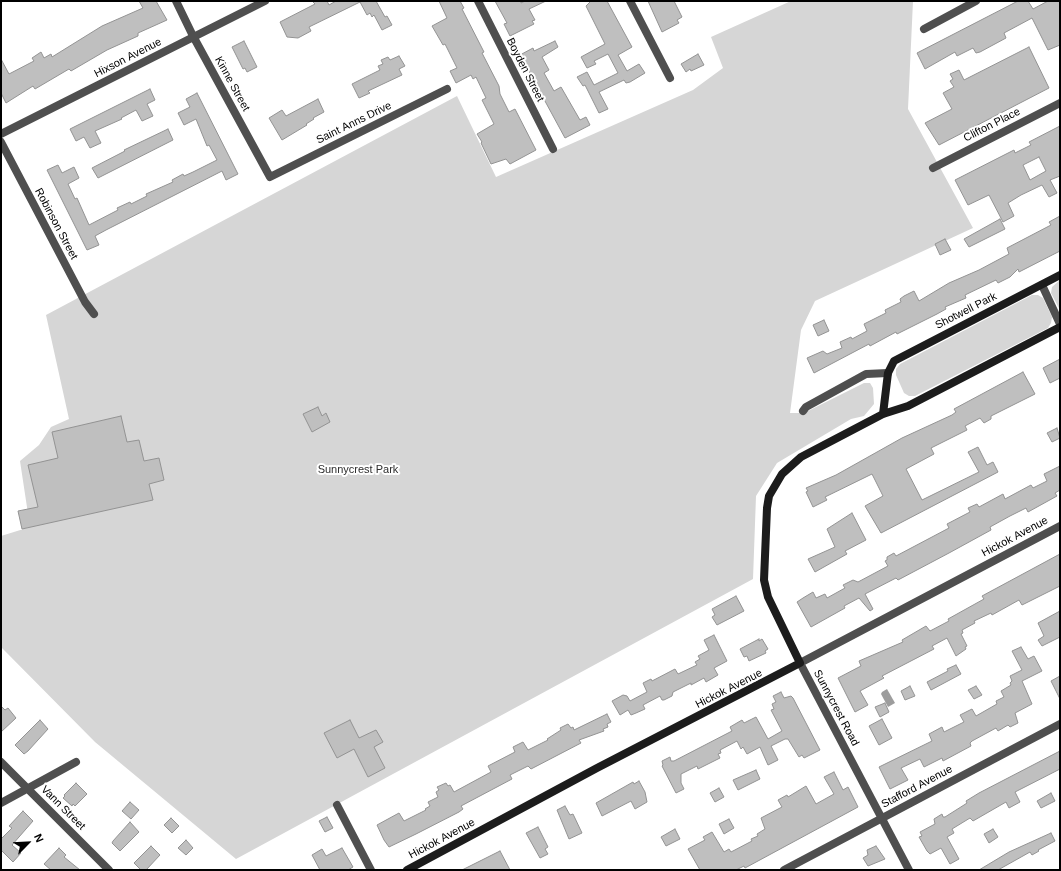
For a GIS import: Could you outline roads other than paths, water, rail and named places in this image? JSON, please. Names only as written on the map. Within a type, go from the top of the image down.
[{"type":"street","name":"Kinne Street","points":[[176,1],[193,36],[270,177]]},
{"type":"street","name":"Hixson Avenue","points":[[1,134],[265,1]]},
{"type":"street","name":"Boyden Street","points":[[478,1],[552,149]]},
{"type":"street","points":[[630,1],[670,78]]},
{"type":"street","points":[[924,29],[976,1]]},
{"type":"street","name":"Saint Anns Drive","points":[[270,177],[447,89]]},
{"type":"street","name":"Clifton Place","points":[[933,168],[1060,103]]},
{"type":"street","name":"Robinson Street","points":[[1,142],[85,302],[94,314]]},
{"type":"street","name":"Shotwell Park","points":[[888,373],[894,361],[1060,275]]},
{"type":"street","points":[[803,411],[806,407],[866,374],[888,373],[883,414],[908,406],[1060,325],[1042,285]]},
{"type":"street","name":"Sunnycrest Road","points":[[883,414],[801,457],[782,474],[769,496],[764,551],[764,580],[768,597],[800,663],[909,870]]},
{"type":"street","name":"Hickok Avenue","points":[[407,870],[597,768],[1060,526]]},
{"type":"street","name":"Stafford Avenue","points":[[784,870],[1060,724]]},
{"type":"street","name":"Vann Street","points":[[1,762],[109,870]]},
{"type":"street","points":[[1,803],[76,762]]},
{"type":"street","points":[[337,805],[371,870]]},
{"type":"park label","name":"Sunnycrest Park","points":[[358,470]]}]
